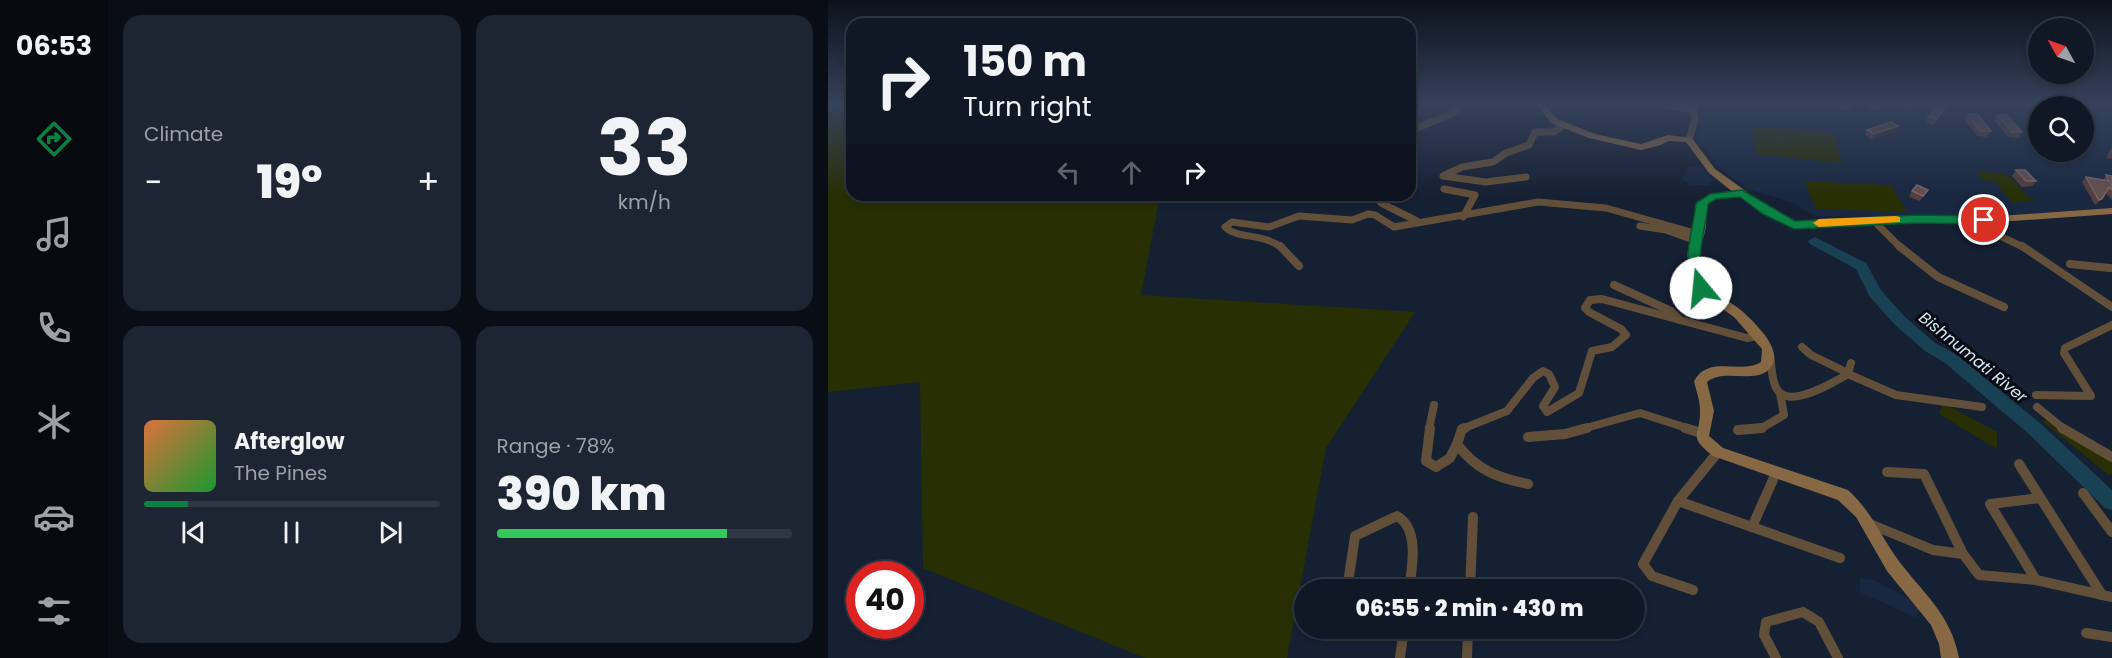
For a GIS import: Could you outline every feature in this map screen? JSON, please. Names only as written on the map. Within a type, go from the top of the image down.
[{"type":"street","points":[[1526,177],[1486,182],[1443,176],[1470,164],[1493,162],[1505,153],[1521,151],[1533,142],[1534,135]]},
{"type":"street","points":[[1588,135],[1641,147],[1668,138],[1689,140],[1712,171],[1742,194],[1786,222],[1799,224],[1984,220],[2112,211]]},
{"type":"street","points":[[1689,140],[1691,135]]},
{"type":"street","points":[[1444,189],[1475,195],[1463,217]]},
{"type":"street","points":[[1738,430],[1760,429],[1784,414],[1770,354],[1758,336],[1738,314],[1701,288],[1692,265],[1692,254],[1697,238],[1702,203],[1714,196],[1742,194]]},
{"type":"street","points":[[1380,201],[1417,221]]},
{"type":"street","points":[[1299,266],[1289,253],[1265,238],[1226,230],[1227,224],[1232,222],[1269,227],[1299,216],[1352,220],[1375,215],[1394,227],[1417,221],[1463,217],[1496,209],[1551,202],[1606,208],[1659,221],[1697,238]]},
{"type":"street","points":[[1984,220],[2001,236],[2029,250],[2112,307]]},
{"type":"street","points":[[1874,221],[1906,253],[1923,263],[1938,277],[2004,307]]},
{"type":"street","points":[[1640,226],[1697,238]]},
{"type":"street","points":[[2070,264],[2111,268],[2112,278]]},
{"type":"street","points":[[1614,285],[1671,311],[1680,321]]},
{"type":"street","points":[[1434,405],[1426,447],[1426,461],[1436,466],[1445,464],[1453,456],[1462,429],[1491,421],[1514,406],[1528,380],[1543,371],[1550,374],[1555,387],[1543,406],[1547,412],[1579,393],[1592,351],[1612,347],[1626,335],[1585,308],[1590,300],[1602,299],[1748,338],[1758,336]]},
{"type":"street","points":[[2036,395],[2091,396],[2064,353],[2065,348],[2104,331],[2112,325]]},
{"type":"street","points":[[1802,347],[1876,388],[1918,401],[1982,406]]},
{"type":"street","points":[[1770,354],[1767,364],[1756,372],[1715,370],[1700,381],[1707,411],[1701,434],[1704,442],[1718,452],[1843,495],[1857,506],[1870,524],[1892,565],[1936,619],[1950,648],[1950,658]]},
{"type":"street","points":[[1780,393],[1798,397],[1831,384],[1848,374],[1851,363]]},
{"type":"street","points":[[2037,407],[2067,432],[2112,457]]},
{"type":"street","points":[[1528,437],[1565,434],[1640,413],[1701,434]]},
{"type":"street","points":[[1457,444],[1479,470],[1498,478],[1528,484]]},
{"type":"street","points":[[1693,590],[1652,576],[1643,564],[1678,501],[1718,452]]},
{"type":"street","points":[[2019,464],[2107,596]]},
{"type":"street","points":[[1887,472],[1924,474],[1963,554],[1979,575],[2036,580],[2107,596]]},
{"type":"street","points":[[1752,527],[1776,473]]},
{"type":"street","points":[[2083,493],[2112,532]]},
{"type":"street","points":[[2036,580],[1990,504],[2040,498]]},
{"type":"street","points":[[1678,501],[1840,558]]},
{"type":"street","points":[[1349,579],[1355,536],[1397,516],[1402,517],[1409,525],[1412,567],[1410,579]]},
{"type":"street","points":[[1470,579],[1473,517]]},
{"type":"street","points":[[1870,524],[1933,550],[1963,554]]},
{"type":"street","points":[[1776,658],[1764,635],[1766,622],[1803,612],[1819,622],[1838,658]]},
{"type":"street","points":[[2086,633],[2112,637]]},
{"type":"street","points":[[1400,658],[1403,639]]},
{"type":"street","points":[[1467,658],[1468,639]]},
{"type":"shaded area","points":[[1696,135],[2028,135],[2028,162],[2094,162],[2094,135],[2112,135],[2112,208],[2008,216],[1930,218],[1815,216],[1793,203],[1747,189],[1719,167],[1695,137]]},
{"type":"shaded area","points":[[1701,165],[1714,180],[1708,185],[1690,185],[1682,179],[1687,167]]},
{"type":"shaded area","points":[[1860,578],[1874,580],[1921,605],[1916,618],[1860,592]]},
{"type":"green space","points":[[828,135],[846,135],[846,201],[1159,201],[1141,295],[1415,312],[1326,448],[1302,579],[1294,579],[1294,620],[1287,658],[1145,658],[924,568],[920,382],[828,392]]},
{"type":"green space","points":[[1753,135],[1834,135],[1842,163],[1756,154]]},
{"type":"green space","points":[[1978,171],[2009,175],[2028,198],[2038,200],[2013,203],[1994,181],[1981,180]]},
{"type":"green space","points":[[1804,181],[1891,185],[1907,212],[1816,209]]},
{"type":"green space","points":[[1943,403],[1997,432],[1997,449],[1939,414]]},
{"type":"green space","points":[[2049,419],[2112,460],[2112,474],[2109,475],[2042,421]]},
{"type":"building","points":[[2016,170],[2025,170],[2036,181],[2026,181]]},
{"type":"building","points":[[2106,175],[2112,176],[2112,190],[2109,187],[2099,200],[2086,177],[2109,181]]},
{"type":"building","points":[[1917,185],[1928,190],[1923,196],[1912,191]]},
{"type":"waterway","name":"Bishnumati River","points":[[1815,241],[1861,266],[1875,293],[1899,320],[1930,347],[1951,359],[2035,429],[2112,502]]},
{"type":"slow traffic","points":[[1819,223],[1896,220]]},
{"type":"route","points":[[1701,288],[1692,265],[1692,254],[1700,230],[1702,203],[1714,196],[1742,194],[1767,211],[1794,225],[1917,219],[1984,220]]}]
